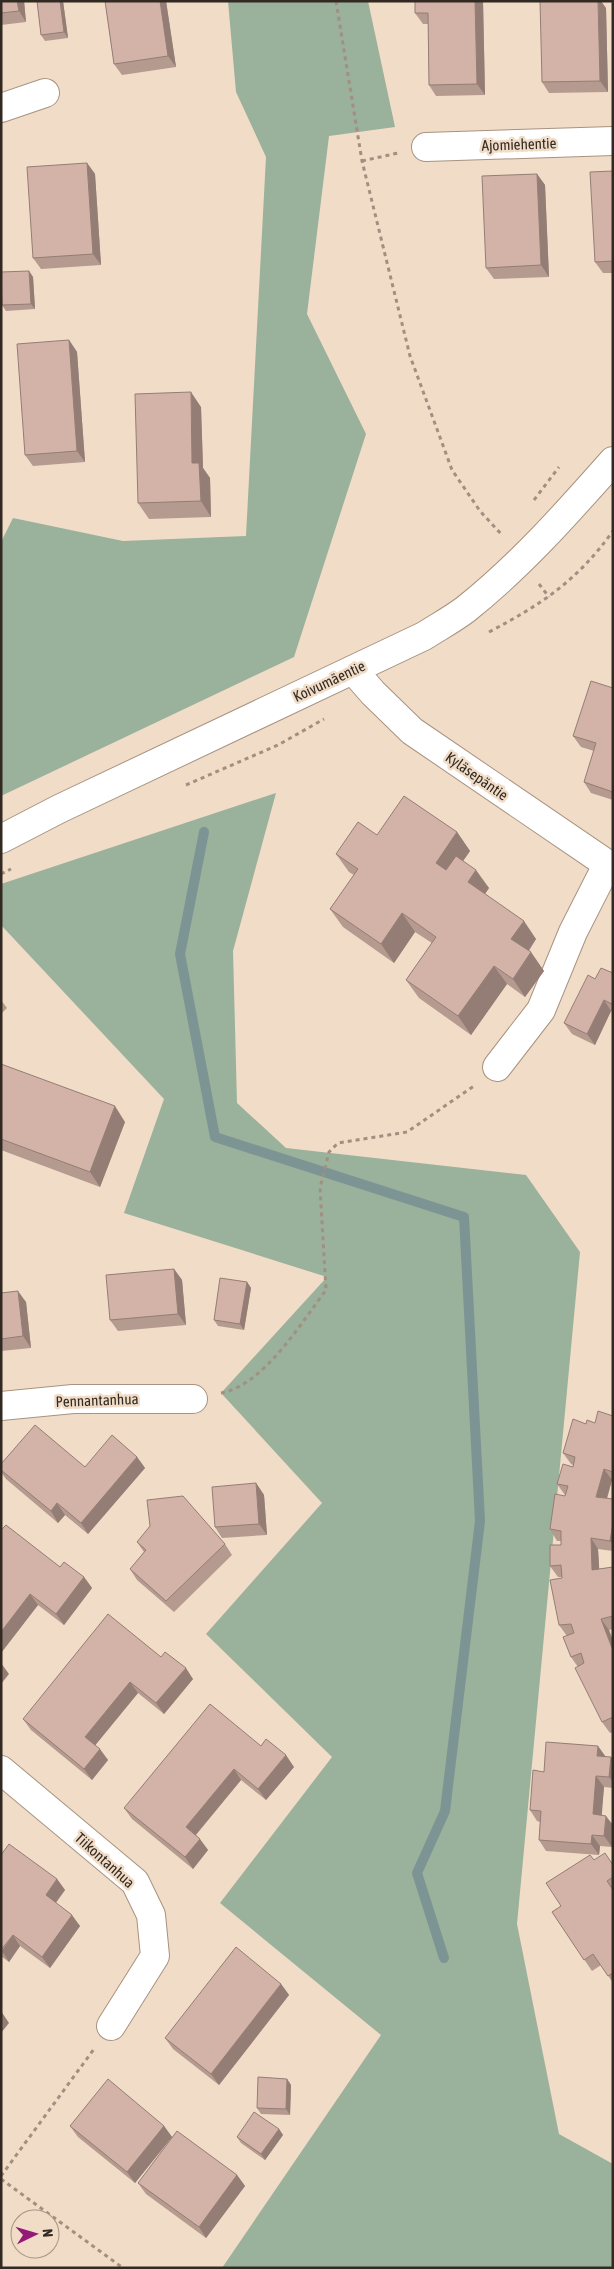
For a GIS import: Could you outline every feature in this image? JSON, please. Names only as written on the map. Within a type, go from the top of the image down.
[{"type":"street","points":[[1,108],[45,93]]},
{"type":"street","name":"Ajomiehentie","points":[[426,147],[613,141]]},
{"type":"street","name":"Koivumäentie","points":[[1,839],[59,809],[424,636],[448,621],[497,583],[520,561],[613,461]]},
{"type":"street","name":"Kyläsepäntie","points":[[354,670],[373,693],[412,731],[610,866]]},
{"type":"street","points":[[497,1067],[541,1010],[573,932],[610,866]]},
{"type":"street","name":"Pennantanhua","points":[[1,1406],[73,1399],[194,1399]]},
{"type":"street","name":"Tiikontanhua","points":[[1,1770],[135,1882],[151,1915],[155,1956],[111,2026]]},
{"type":"path","points":[[336,1],[362,161],[410,356],[452,470],[480,511],[505,538],[520,561],[550,597]]},
{"type":"path","points":[[362,161],[426,147]]},
{"type":"path","points":[[194,1399],[232,1391],[270,1364],[326,1290],[320,1188],[329,1152],[338,1143],[407,1132],[465,1093],[497,1067]]},
{"type":"path","points":[[111,2026],[1,2178],[122,2268]]},
{"type":"green space","points":[[228,1],[368,1],[395,127],[329,136],[307,314],[366,434],[294,657],[1,796],[1,542],[13,518],[123,541],[246,536],[266,157],[236,92]]},
{"type":"green space","points":[[276,793],[233,951],[237,1103],[286,1148],[526,1175],[580,1252],[517,1924],[559,2134],[613,2164],[613,2268],[222,2268],[381,2035],[220,1903],[332,1757],[206,1634],[322,1503],[221,1393],[327,1277],[124,1213],[164,1099],[1,925],[1,884]]},
{"type":"building","points":[[1,1],[17,1],[19,11],[1,13]]},
{"type":"building","points":[[37,1],[60,1],[64,32],[41,35]]},
{"type":"building","points":[[105,1],[160,1],[168,56],[114,64]]},
{"type":"building","points":[[415,1],[475,1],[477,84],[429,85],[428,13],[415,13]]},
{"type":"building","points":[[540,1],[598,1],[600,81],[542,82]]},
{"type":"building","points":[[87,163],[93,254],[33,258],[27,167]]},
{"type":"building","points":[[613,171],[613,261],[595,262],[590,172]]},
{"type":"building","points":[[537,174],[541,265],[486,268],[482,176]]},
{"type":"building","points":[[29,271],[31,304],[2,305],[1,272]]},
{"type":"building","points":[[69,340],[77,451],[25,455],[17,344]]},
{"type":"building","points":[[191,392],[192,463],[199,463],[201,501],[138,503],[135,394]]},
{"type":"building","points":[[591,681],[613,688],[613,792],[584,782],[596,743],[573,736]]},
{"type":"building","points":[[404,796],[457,832],[436,863],[446,870],[456,856],[476,870],[468,882],[524,921],[511,939],[531,952],[513,979],[494,966],[458,1016],[406,980],[436,937],[402,913],[381,944],[330,909],[358,869],[336,854],[358,822],[377,835]]},
{"type":"building","points":[[601,968],[613,973],[613,1002],[612,1004],[604,1000],[587,1034],[564,1023],[588,975],[595,979]]},
{"type":"building","points":[[1,1064],[115,1106],[90,1172],[1,1139]]},
{"type":"building","points":[[174,1269],[178,1314],[110,1320],[106,1275]]},
{"type":"building","points":[[220,1278],[247,1282],[240,1324],[214,1320]]},
{"type":"building","points":[[18,1291],[23,1336],[1,1339],[1,1293]]},
{"type":"building","points":[[598,1411],[613,1416],[613,1472],[604,1469],[596,1497],[613,1499],[613,1523],[610,1541],[591,1538],[592,1570],[613,1567],[613,1616],[601,1619],[613,1648],[613,1717],[602,1722],[575,1668],[584,1663],[581,1653],[571,1657],[563,1637],[574,1633],[571,1624],[559,1625],[550,1580],[562,1578],[561,1565],[550,1566],[550,1545],[561,1545],[561,1531],[550,1529],[555,1494],[565,1496],[568,1486],[557,1484],[563,1464],[573,1467],[575,1457],[563,1453],[573,1419],[586,1424],[587,1420],[595,1423]]},
{"type":"building","points":[[35,1425],[85,1467],[112,1435],[137,1457],[81,1523],[57,1503],[51,1511],[1,1470],[1,1464]]},
{"type":"building","points":[[256,1483],[259,1524],[215,1527],[212,1487]]},
{"type":"building","points":[[183,1496],[225,1544],[166,1601],[130,1569],[146,1550],[137,1542],[150,1526],[147,1500]]},
{"type":"building","points":[[6,1525],[60,1567],[64,1562],[84,1577],[56,1614],[30,1594],[1,1632],[1,1530]]},
{"type":"building","points":[[108,1614],[161,1657],[165,1652],[186,1668],[156,1703],[130,1682],[85,1737],[100,1749],[84,1769],[23,1719]]},
{"type":"building","points":[[210,1704],[261,1746],[266,1739],[286,1755],[258,1789],[234,1769],[186,1827],[200,1839],[185,1857],[124,1808]]},
{"type":"building","points":[[546,1742],[598,1746],[597,1756],[611,1757],[609,1777],[596,1776],[593,1814],[606,1816],[604,1836],[592,1835],[591,1844],[539,1840],[541,1811],[530,1810],[533,1770],[544,1772]]},
{"type":"building","points":[[9,1844],[57,1879],[46,1895],[72,1915],[42,1957],[13,1935],[1,1950],[1,1855]]},
{"type":"building","points":[[605,1853],[613,1865],[613,1877],[607,1881],[613,1890],[613,1973],[608,1976],[593,1954],[584,1960],[552,1912],[561,1906],[546,1883],[590,1855],[594,1860]]},
{"type":"building","points":[[236,1947],[281,1984],[211,2074],[165,2038]]},
{"type":"building","points":[[258,2077],[287,2079],[286,2109],[257,2108]]},
{"type":"building","points":[[108,2079],[164,2126],[127,2172],[70,2126]]},
{"type":"building","points":[[254,2112],[279,2129],[261,2154],[237,2137]]},
{"type":"building","points":[[177,2131],[237,2175],[199,2227],[138,2183]]},
{"type":"waterway","points":[[204,832],[180,954],[215,1137],[464,1217],[480,1521],[445,1811],[417,1873],[444,1958]]}]
